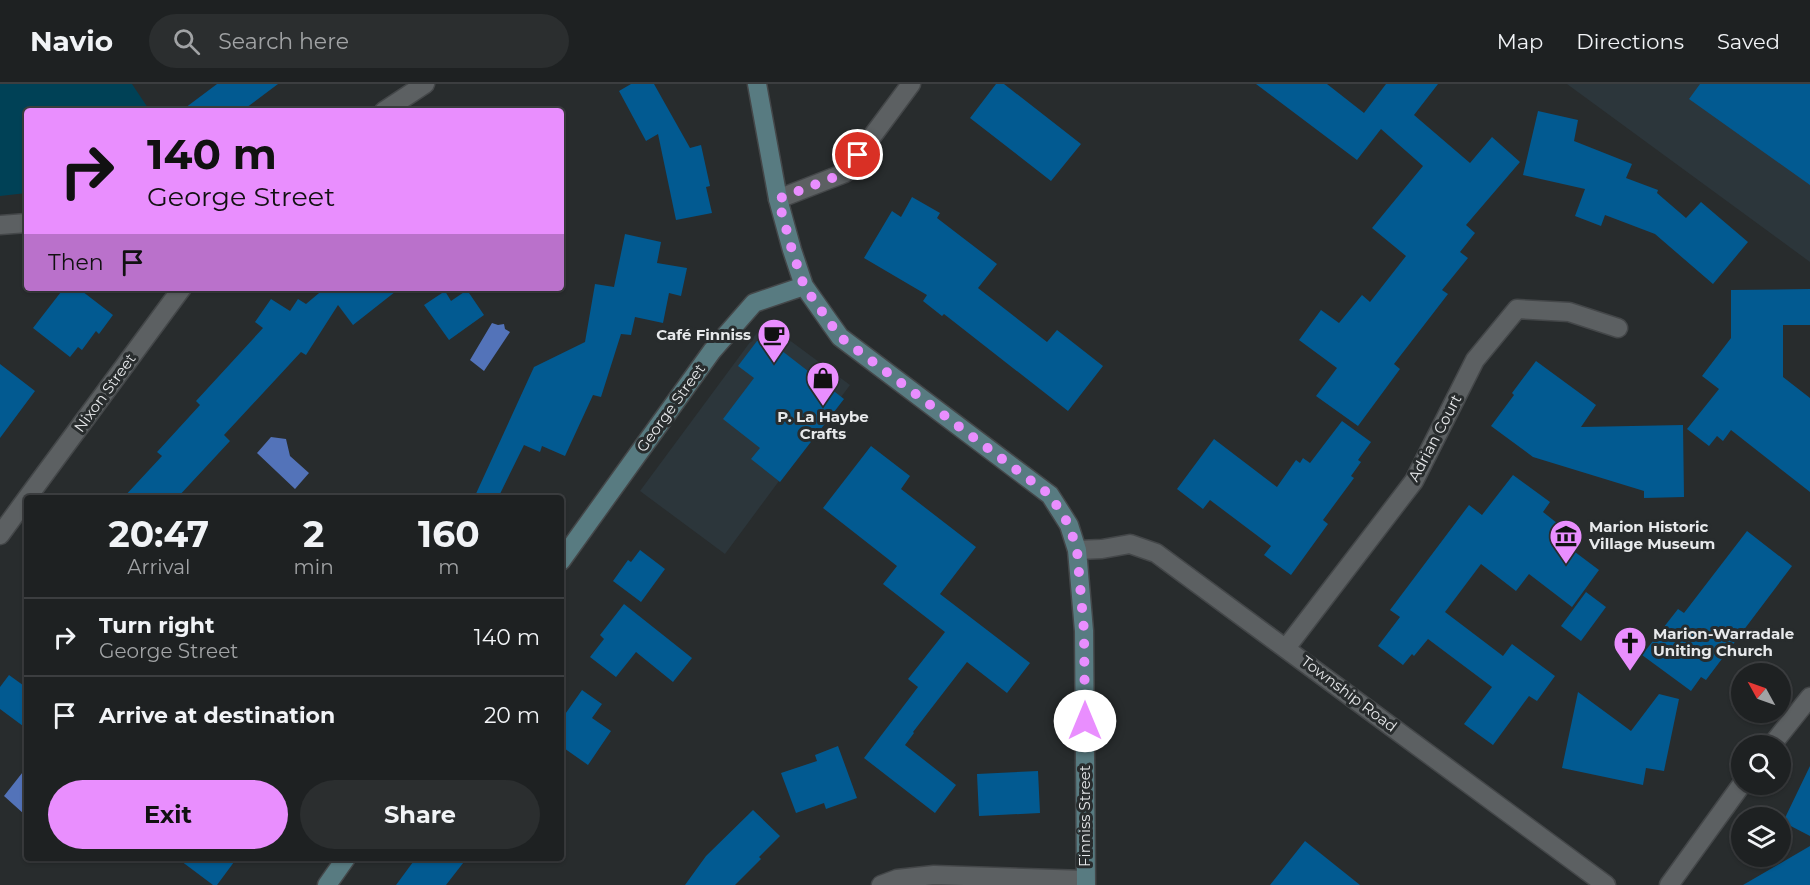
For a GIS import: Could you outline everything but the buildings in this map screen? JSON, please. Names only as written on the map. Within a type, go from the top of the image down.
[{"type":"street","points":[[389,108],[425,84]]},
{"type":"street","name":"Finniss Street","points":[[757,84],[778,199],[792,250],[804,286],[840,337],[1050,495],[1069,525],[1077,550],[1084,631],[1086,883]]},
{"type":"street","points":[[778,199],[845,173],[911,84]]},
{"type":"street","points":[[0,225],[24,223]]},
{"type":"street","name":"George Street","points":[[564,557],[712,351],[754,303],[804,286]]},
{"type":"street","name":"Nixon Street","points":[[29,495],[180,291]]},
{"type":"street","name":"Adrian Court","points":[[1286,648],[1414,481],[1475,360],[1517,309],[1569,312],[1618,328]]},
{"type":"street","name":"Nixon Street","points":[[0,535],[24,502]]},
{"type":"street","name":"Township Road","points":[[1077,550],[1102,549],[1130,544],[1156,552],[1606,885]]},
{"type":"street","points":[[1780,735],[1810,698]]},
{"type":"street","points":[[1669,885],[1734,795]]},
{"type":"street","points":[[327,885],[344,861]]},
{"type":"street","points":[[881,885],[897,879],[934,875],[1086,883]]},
{"type":"shaded area","points":[[0,84],[132,84],[148,108],[24,108],[24,193],[0,196]]},
{"type":"shaded area","points":[[1567,84],[1810,84],[1810,262]]},
{"type":"shaded area","points":[[765,322],[850,385],[725,554],[640,491]]},
{"type":"water","points":[[492,323],[504,324],[505,329],[510,332],[484,371],[470,360]]},
{"type":"water","points":[[271,437],[286,439],[290,456],[309,473],[295,489],[257,453]]},
{"type":"water","points":[[24,771],[24,814],[4,796]]},
{"type":"place","name":"Café Finniss","points":[[774,364]]},
{"type":"place","name":"P. La Haybe Crafts","points":[[823,407]]},
{"type":"place","name":"Marion Historic Village Museum","points":[[1566,565]]},
{"type":"place","name":"Marion-Warradale Uniting Church","points":[[1630,672]]},
{"type":"route","points":[[858,155],[845,173],[778,199],[804,286],[840,337],[1050,495],[1069,525],[1077,550],[1084,631],[1085,721]]}]
